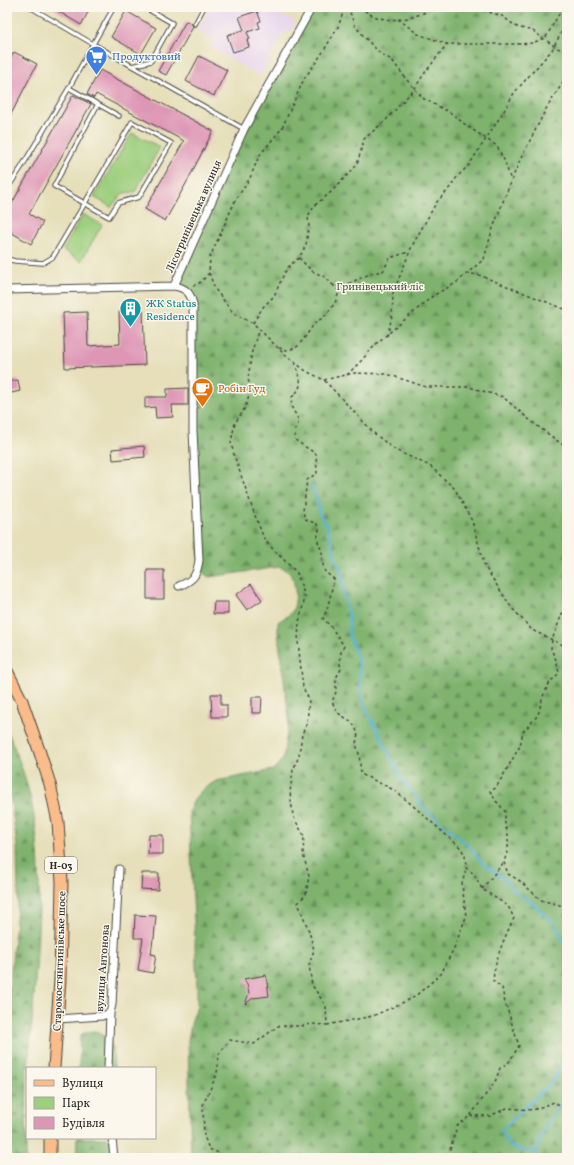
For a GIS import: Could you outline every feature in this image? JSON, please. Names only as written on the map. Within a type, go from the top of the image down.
[{"type":"main road","name":"Старокостянтинівське шосе","points":[[7,670],[22,701],[40,752],[50,784],[58,822],[62,882],[60,979],[54,1067]]},
{"type":"main road","points":[[50,1139],[50,1158]]},
{"type":"street","name":"Лісогринівецька вулиця","points":[[7,290],[174,286],[244,129],[312,7]]},
{"type":"street","points":[[174,286],[183,288],[191,297],[193,305],[193,431],[199,560],[198,570],[194,577],[185,584],[179,586]]},
{"type":"street","name":"вулиця Антонова","points":[[108,1067],[119,869]]},
{"type":"street","points":[[57,1019],[102,1016],[110,1013]]},
{"type":"street","points":[[112,1139],[114,1158]]},
{"type":"lane","points":[[30,7],[244,129]]},
{"type":"lane","points":[[7,189],[69,88],[114,7]]},
{"type":"lane","points":[[132,66],[151,61],[172,23],[144,7]]},
{"type":"lane","points":[[195,24],[204,7]]},
{"type":"lane","points":[[69,88],[119,116]]},
{"type":"lane","points":[[7,258],[15,261],[42,263],[53,257],[85,203],[132,122],[171,144],[139,197],[118,203],[108,217],[85,203],[54,186],[98,104]]},
{"type":"path","points":[[345,7],[338,27],[304,79],[282,128],[259,156],[250,178],[235,201],[210,257],[209,273],[215,289],[234,314],[253,323],[306,371],[324,380],[375,434],[395,450],[430,466],[455,489],[472,521],[485,566],[511,607],[532,630],[567,647]]},
{"type":"path","points":[[348,7],[354,26],[381,54],[392,60],[424,99],[451,113],[467,126],[497,146],[505,162],[511,181]]},
{"type":"path","points":[[360,7],[371,15],[389,20],[410,18],[427,12],[435,7]]},
{"type":"path","points":[[472,7],[502,16],[516,27],[533,31],[567,53]]},
{"type":"path","points":[[398,19],[418,34],[447,44],[533,43],[546,37],[563,7]]},
{"type":"path","points":[[386,336],[392,318],[393,293],[409,252],[436,203],[469,165],[504,112],[514,93],[546,58],[554,46],[567,19]]},
{"type":"path","points":[[253,323],[263,308],[274,296],[284,272],[299,258],[306,245],[309,225],[308,216],[315,205],[329,194],[357,165],[364,139],[386,120],[414,88],[447,44]]},
{"type":"path","points":[[347,375],[377,343],[434,295],[456,283],[484,259],[492,231],[519,162],[542,116],[567,74]]},
{"type":"path","points":[[333,285],[345,285],[372,273],[383,271],[390,258],[409,252]]},
{"type":"path","points":[[279,348],[286,350],[296,348],[314,324],[326,315],[335,303],[339,292],[325,277],[312,271],[299,258]]},
{"type":"path","points":[[183,288],[189,288],[201,282],[209,273]]},
{"type":"path","points":[[466,273],[479,275],[567,310]]},
{"type":"path","points":[[259,329],[252,351],[248,379],[251,390],[245,408],[236,423],[232,442],[234,455],[265,541],[297,573],[305,597],[299,622],[298,641],[303,688],[309,698],[308,717],[302,734],[299,756],[293,770],[290,792],[293,816],[304,836],[303,854],[309,876],[306,894],[298,903],[309,931],[314,950],[309,965],[312,985],[326,1006],[327,1025]]},
{"type":"path","points":[[219,1158],[218,1153],[209,1149],[204,1136],[203,1105],[217,1074],[219,1054],[230,1040],[254,1044],[278,1026],[302,1026],[311,1024],[327,1025],[373,1016],[413,998],[441,974],[454,948],[466,917],[462,884],[466,868],[465,856],[461,848],[434,823],[394,790],[361,774],[359,754],[356,744],[358,733],[352,722],[338,713],[332,702],[336,692],[336,678],[341,669],[341,652],[344,646],[330,624],[323,619],[328,606],[334,579],[325,572],[322,561],[322,552],[317,539],[319,530],[317,524],[305,519],[303,511],[307,480],[316,473],[316,454],[295,440],[295,430],[298,424],[298,419],[292,406],[292,397],[301,388],[301,382],[295,362]]},
{"type":"path","points":[[324,380],[354,373],[386,374],[426,387],[469,387],[503,398],[567,448]]},
{"type":"path","points":[[482,889],[504,862],[508,849],[505,811],[490,791],[496,788],[520,746],[523,732],[538,715],[543,696],[550,682],[559,673],[556,660],[551,649],[552,640],[567,601]]},
{"type":"path","points":[[504,862],[508,874],[520,881],[541,900],[567,907]]},
{"type":"path","points":[[448,1158],[457,1126],[470,1116],[495,1082],[500,1068],[509,1062],[520,1046],[504,999],[502,988],[493,981],[499,952],[514,918],[508,906],[482,889],[474,874],[466,868]]},
{"type":"path","points":[[470,1116],[490,1116],[507,1108],[533,1110],[554,1102],[567,1109]]},
{"type":"shaded area","points":[[211,7],[277,8],[283,18],[291,17],[294,25],[291,32],[285,31],[260,76],[211,47],[214,38],[197,31]]},
{"type":"green space","name":"Гринівецький ліс","points":[[312,7],[567,7],[567,1158],[191,1158],[188,1040],[192,1020],[197,1006],[197,986],[189,811],[194,799],[203,789],[216,781],[273,770],[283,759],[289,719],[278,634],[278,622],[291,613],[295,605],[295,587],[290,574],[280,567],[209,577],[202,572],[199,560],[191,297],[174,286],[244,129]]},
{"type":"green space","points":[[132,133],[160,147],[135,192],[123,193],[111,207],[94,197]]},
{"type":"green space","points":[[83,214],[102,225],[81,261],[63,250]]},
{"type":"green space","points":[[7,730],[21,764],[31,799],[37,837],[39,864],[39,905],[35,983],[28,1067],[26,1067],[26,1158],[7,1158],[7,1015],[18,897],[17,846],[7,785]]},
{"type":"green space","points":[[95,1031],[102,1034],[110,1042],[113,1050],[114,1067],[79,1067],[80,1036],[85,1032]]},
{"type":"green space","points":[[77,1139],[112,1139],[111,1158],[76,1158]]},
{"type":"building","points":[[51,7],[91,7],[81,25]]},
{"type":"building","points":[[126,11],[156,28],[141,54],[111,37]]},
{"type":"building","points":[[257,11],[261,21],[258,22],[260,28],[247,32],[250,39],[247,40],[249,47],[233,52],[227,35],[244,30],[239,17]]},
{"type":"building","points":[[186,21],[192,24],[193,27],[166,75],[158,71]]},
{"type":"building","points":[[14,52],[37,64],[7,122],[7,65]]},
{"type":"building","points":[[199,56],[227,70],[214,96],[186,81]]},
{"type":"building","points":[[100,70],[213,131],[165,221],[145,209],[184,141],[96,94],[94,98],[87,94]]},
{"type":"building","points":[[73,95],[91,104],[29,214],[43,222],[31,244],[7,230],[7,212]]},
{"type":"building","name":"ЖК Status Residence","points":[[143,310],[145,365],[65,368],[63,313],[87,312],[88,346],[120,344],[119,312]]},
{"type":"building","points":[[18,380],[20,391],[7,394],[7,382]]},
{"type":"building","points":[[188,388],[188,405],[172,405],[173,417],[156,418],[155,407],[145,408],[145,397],[167,397],[167,389]]},
{"type":"building","points":[[144,446],[145,457],[113,460],[112,449]]},
{"type":"building","points":[[147,570],[164,570],[164,599],[147,599]]},
{"type":"building","points":[[251,584],[262,600],[247,610],[236,595]]},
{"type":"building","points":[[214,602],[228,602],[228,614],[213,614]]},
{"type":"building","points":[[211,694],[221,694],[221,705],[227,705],[227,717],[212,717]]},
{"type":"building","points":[[252,697],[262,697],[261,713],[252,713]]},
{"type":"building","points":[[149,835],[163,835],[163,854],[148,854]]},
{"type":"building","points":[[142,873],[159,873],[158,890],[141,889]]},
{"type":"building","points":[[135,915],[156,916],[151,954],[156,955],[153,973],[138,970],[143,938],[134,938]]},
{"type":"building","points":[[266,975],[269,996],[253,998],[245,1004],[249,993],[244,979]]},
{"type":"waterway","points":[[312,486],[319,513],[327,526],[335,557],[342,574],[342,588],[349,618],[349,635],[359,663],[361,695],[368,714],[378,731],[399,775],[424,808],[468,845],[482,863],[503,878],[514,891],[534,905],[555,923],[567,950]]},
{"type":"waterway","points":[[536,1150],[523,1151],[509,1145],[501,1131],[552,1082],[567,1058]]},
{"type":"waterway","points":[[535,1158],[543,1132],[567,1094]]},
{"type":"place","name":"Продуктовий","points":[[97,76]]},
{"type":"place","name":"ЖК Status Residence","points":[[131,328]]},
{"type":"place","name":"Робін Гуд","points":[[202,408]]}]
